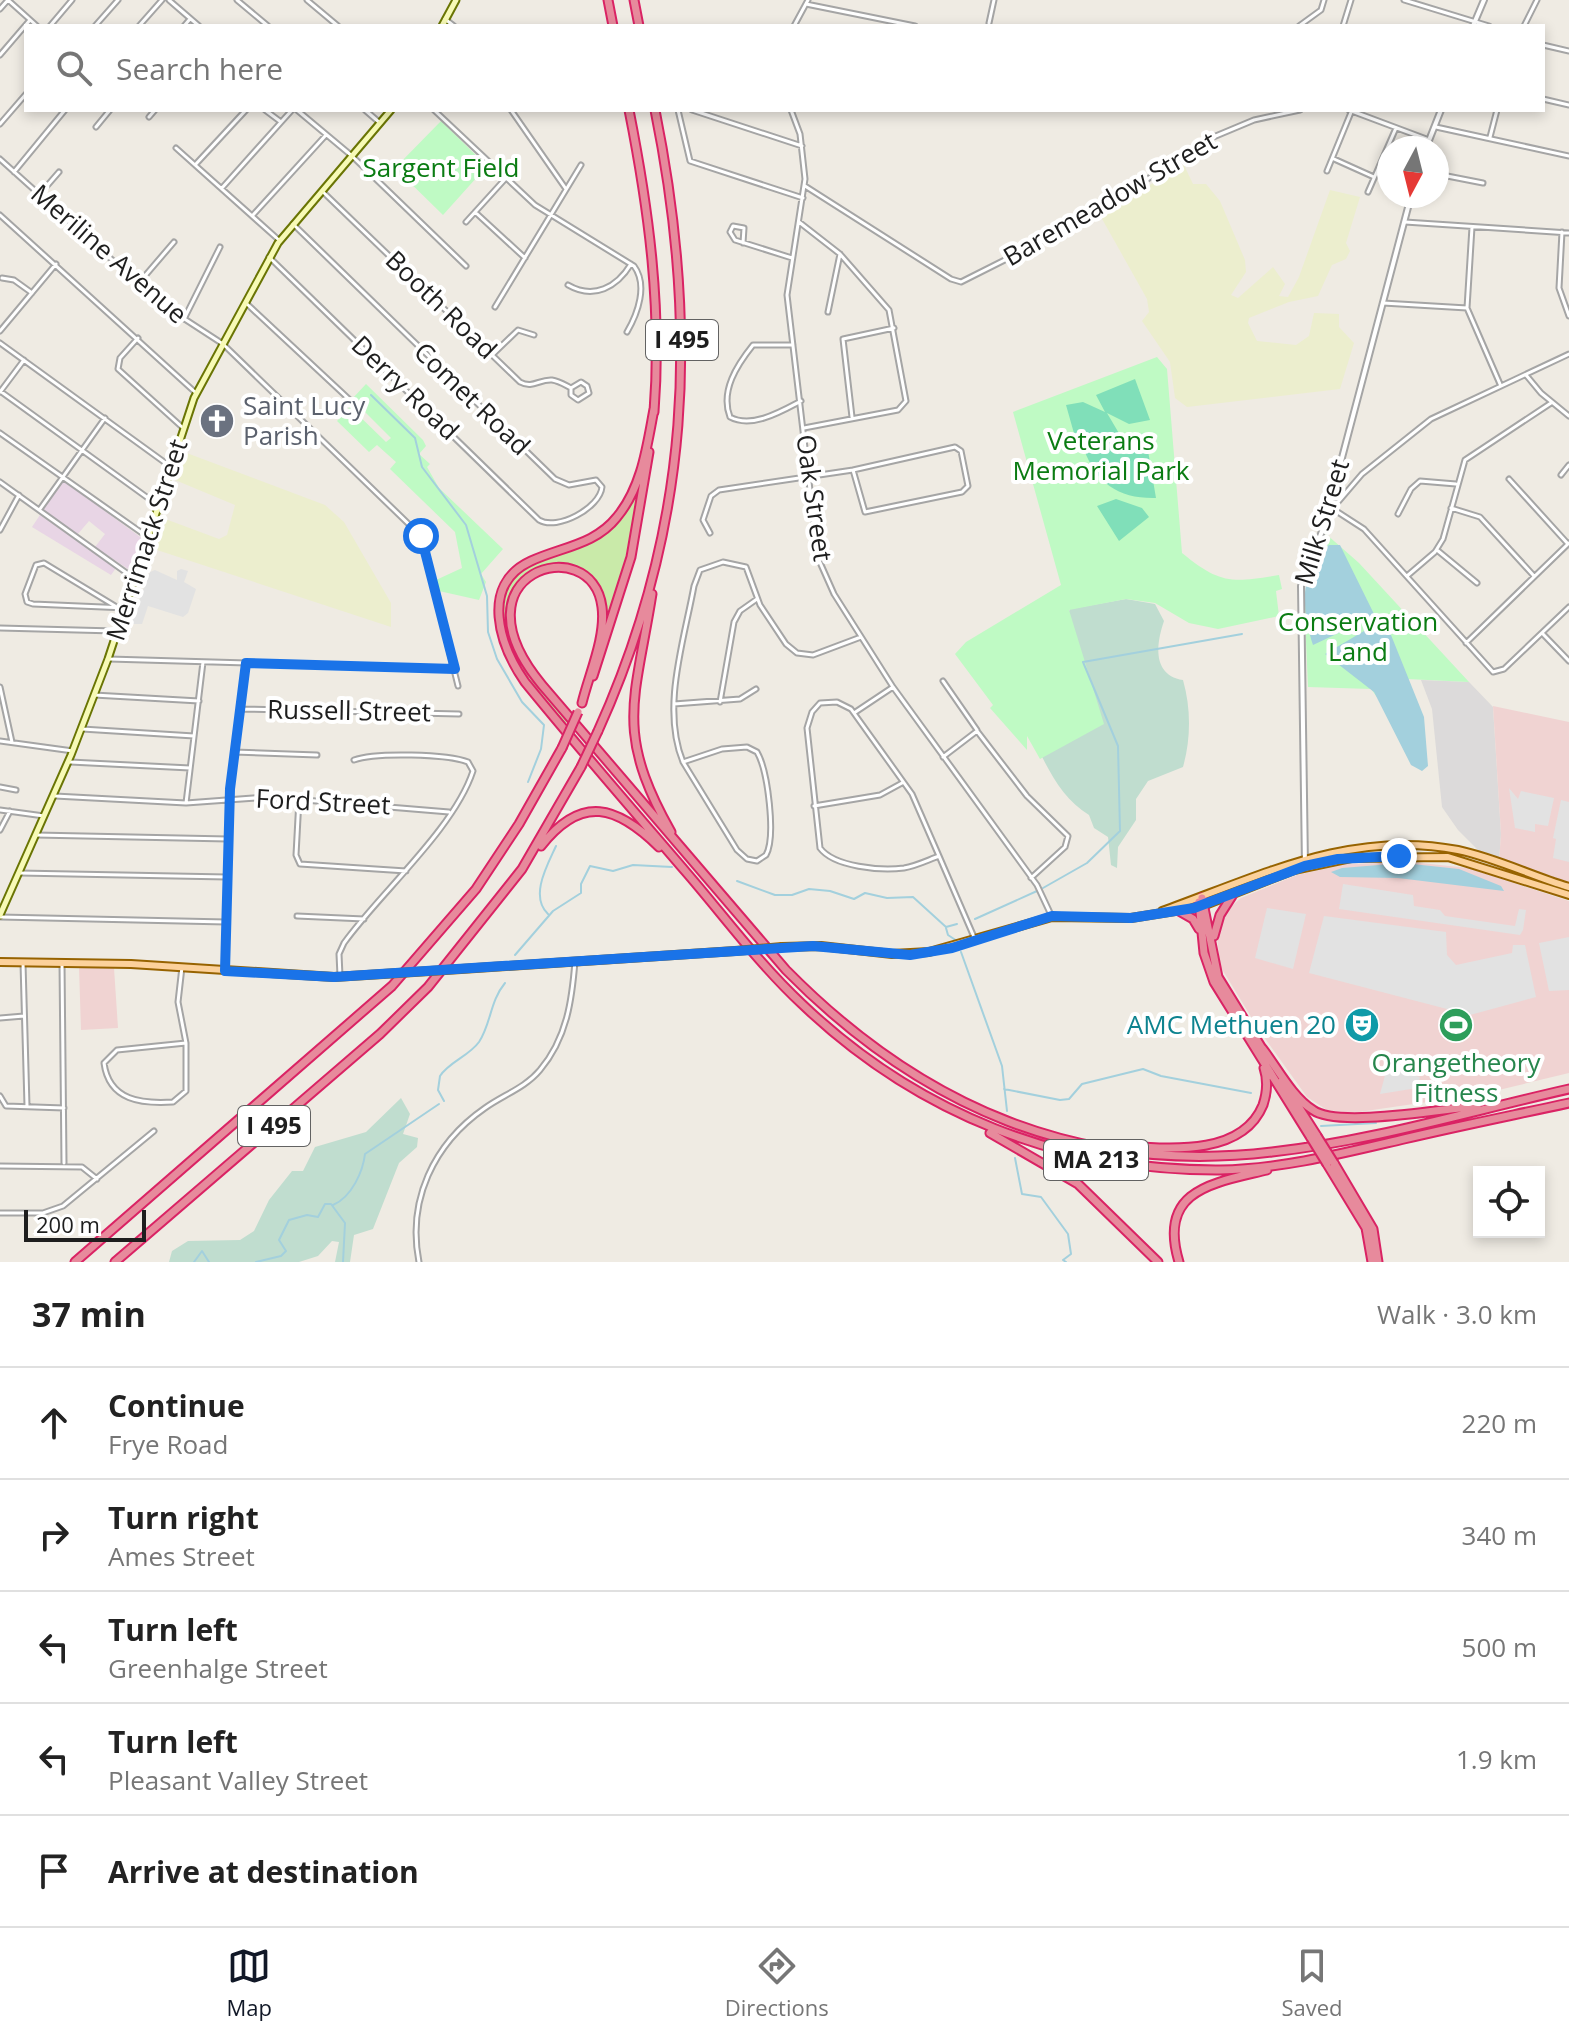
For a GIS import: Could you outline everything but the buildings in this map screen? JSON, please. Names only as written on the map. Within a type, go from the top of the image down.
[{"type":"highway","points":[[608,0],[613,24]]},
{"type":"highway","points":[[634,1],[639,24]]},
{"type":"highway","name":"I 495","points":[[75,1262],[392,986],[476,889],[519,824],[562,748],[610,630],[631,557],[646,478],[654,409],[657,352],[653,250],[629,112]]},
{"type":"highway","name":"I 495","points":[[115,1262],[380,1034],[466,944],[522,869],[581,767],[598,731],[629,654],[654,571],[677,442],[682,335],[676,226],[655,112]]},
{"type":"highway","points":[[654,409],[640,473],[617,518],[581,544],[522,566],[502,592],[498,621],[506,649],[525,682],[708,898]]},
{"type":"highway","points":[[582,703],[601,630],[602,604],[590,582],[577,572],[547,568],[524,580],[513,594],[509,620],[518,649],[542,685],[678,844]]},
{"type":"highway","points":[[654,571],[632,706],[633,735],[646,785],[678,844]]},
{"type":"highway","points":[[522,869],[564,823],[586,812],[606,811],[620,814],[641,828],[708,898]]},
{"type":"highway","name":"MA 213","points":[[678,844],[786,970],[824,1009],[872,1048],[912,1075],[981,1111],[1077,1142],[1170,1157],[1240,1156],[1305,1147],[1569,1089]]},
{"type":"highway","points":[[1212,950],[1216,924],[1232,896]]},
{"type":"highway","name":"MA 213","points":[[708,898],[784,986],[839,1038],[899,1082],[957,1114],[1016,1139],[1108,1162],[1220,1170],[1294,1163],[1569,1103]]},
{"type":"highway","points":[[1201,902],[1202,935],[1214,982],[1260,1058],[1314,1137]]},
{"type":"highway","points":[[1201,902],[1218,977],[1366,1228],[1375,1262]]},
{"type":"highway","points":[[1179,911],[1193,919],[1202,935]]},
{"type":"highway","points":[[1262,1048],[1307,1106],[1324,1117],[1349,1118],[1507,1103]]},
{"type":"highway","points":[[1077,1142],[1159,1148],[1226,1140],[1244,1129],[1260,1110],[1267,1085],[1260,1058]]},
{"type":"highway","points":[[957,1114],[1065,1174],[1092,1195],[1158,1262]]},
{"type":"highway","points":[[1179,1262],[1174,1231],[1179,1213],[1192,1195],[1208,1183],[1294,1163]]},
{"type":"main road","points":[[449,10],[450,0]]},
{"type":"main road","points":[[443,24],[456,0]]},
{"type":"main road","name":"Merrimack Street","points":[[0,916],[73,751],[109,659],[182,427],[196,393],[280,241],[389,112]]},
{"type":"main road","points":[[2,961],[182,967],[340,977],[782,947],[821,946],[910,955],[976,941],[1052,917],[1151,915],[1179,911],[1306,857],[1367,847],[1454,849],[1569,887]]},
{"type":"main road","points":[[1151,915],[1232,896],[1305,866],[1338,859],[1448,857],[1569,895]]},
{"type":"street","points":[[0,9],[8,0],[35,24]]},
{"type":"street","points":[[52,24],[72,0]]},
{"type":"street","points":[[97,24],[118,0]]},
{"type":"street","points":[[141,24],[162,0]]},
{"type":"street","points":[[169,0],[196,24]]},
{"type":"street","points":[[237,0],[266,24]]},
{"type":"street","points":[[307,0],[336,24]]},
{"type":"street","points":[[989,23],[994,0]]},
{"type":"street","points":[[1302,24],[1321,10],[1324,0]]},
{"type":"street","points":[[1344,24],[1351,0]]},
{"type":"street","points":[[1404,0],[1474,23],[1484,0]]},
{"type":"street","points":[[1525,24],[1537,0]]},
{"type":"street","points":[[795,24],[807,2],[906,24]]},
{"type":"street","points":[[186,24],[190,19]]},
{"type":"street","points":[[445,19],[451,24]]},
{"type":"street","points":[[27,24],[30,20]]},
{"type":"street","points":[[0,55],[24,27]]},
{"type":"street","points":[[1545,45],[1569,51]]},
{"type":"street","points":[[0,124],[24,96]]},
{"type":"street","points":[[1545,99],[1569,105]]},
{"type":"street","points":[[14,172],[63,112]]},
{"type":"street","points":[[96,127],[108,112]]},
{"type":"street","points":[[149,117],[153,112]]},
{"type":"street","points":[[195,165],[244,112]]},
{"type":"street","points":[[268,112],[281,122]]},
{"type":"street","points":[[221,189],[290,112]]},
{"type":"street","points":[[299,112],[352,156],[466,266]]},
{"type":"street","points":[[367,112],[380,123]]},
{"type":"street","points":[[436,112],[506,178],[551,215],[631,263],[638,271],[639,304],[627,332]]},
{"type":"street","points":[[512,112],[566,190]]},
{"type":"street","points":[[678,112],[690,161],[804,198]]},
{"type":"street","points":[[698,112],[802,146]]},
{"type":"street","name":"Oak Street","points":[[792,112],[802,146],[805,186],[787,295],[818,558],[830,587],[893,687],[1031,878],[1052,917]]},
{"type":"street","points":[[1271,112],[1272,116]]},
{"type":"street","name":"Baremeadow Street","points":[[805,186],[951,279],[961,282],[1095,213],[1211,138],[1291,112]]},
{"type":"street","points":[[1327,171],[1350,112]]},
{"type":"street","points":[[1356,112],[1418,136]]},
{"type":"street","points":[[1430,136],[1440,112]]},
{"type":"street","points":[[1490,139],[1497,112]]},
{"type":"street","points":[[1434,126],[1569,156]]},
{"type":"street","points":[[1368,192],[1396,128]]},
{"type":"street","points":[[252,216],[326,135]]},
{"type":"street","points":[[176,148],[280,241]]},
{"type":"street","name":"Meriline Avenue","points":[[0,159],[138,284],[183,320],[223,344],[421,536],[458,686]]},
{"type":"street","points":[[1334,159],[1374,177]]},
{"type":"street","points":[[495,307],[581,165]]},
{"type":"street","points":[[39,195],[59,172]]},
{"type":"street","points":[[1449,176],[1483,183]]},
{"type":"street","points":[[466,222],[506,178]]},
{"type":"street","name":"Booth Road","points":[[322,191],[524,384],[552,380],[571,388]]},
{"type":"street","name":"Milk Street","points":[[1305,866],[1300,594],[1329,506],[1408,208]]},
{"type":"street","points":[[475,212],[525,258]]},
{"type":"street","points":[[0,215],[196,393]]},
{"type":"street","points":[[799,222],[840,254],[885,303],[894,328],[904,405],[898,410],[804,428]]},
{"type":"street","points":[[1404,222],[1569,233]]},
{"type":"street","name":"Comet Road","points":[[293,224],[557,481],[569,485],[594,480],[602,485],[601,494],[579,513],[552,525],[539,520]]},
{"type":"street","points":[[743,243],[744,228],[733,226],[731,237],[743,243],[792,258]]},
{"type":"street","points":[[1472,227],[1467,308],[1500,384]]},
{"type":"street","points":[[1562,232],[1559,288],[1569,316]]},
{"type":"street","points":[[138,284],[174,242]]},
{"type":"street","points":[[183,320],[220,247]]},
{"type":"street","points":[[828,312],[840,254]]},
{"type":"street","name":"Derry Road","points":[[269,257],[539,520]]},
{"type":"street","points":[[568,285],[576,290],[615,286],[631,263]]},
{"type":"street","points":[[0,331],[56,264]]},
{"type":"street","points":[[2,278],[14,280],[32,293]]},
{"type":"street","points":[[245,302],[350,400]]},
{"type":"street","points":[[1382,303],[1467,308]]},
{"type":"street","points":[[852,419],[843,339],[894,328]]},
{"type":"street","points":[[492,355],[514,332],[524,330],[534,335]]},
{"type":"street","points":[[138,338],[120,358],[118,369],[182,427]]},
{"type":"street","points":[[0,343],[171,467]]},
{"type":"street","points":[[793,345],[753,345],[733,375],[727,408],[730,417],[742,421],[771,416],[801,401]]},
{"type":"street","points":[[1329,506],[1338,502],[1362,474],[1421,425],[1500,384],[1569,354]]},
{"type":"street","points":[[24,360],[0,392],[159,506]]},
{"type":"street","points":[[1526,374],[1551,403],[1569,416]]},
{"type":"street","name":"Booth Road","points":[[581,382],[587,386],[589,393],[578,400],[571,395],[571,388],[581,382]]},
{"type":"street","points":[[1407,576],[1436,550],[1456,484],[1469,455],[1551,403]]},
{"type":"street","points":[[39,510],[105,418]]},
{"type":"street","points":[[0,433],[149,538]]},
{"type":"street","points":[[710,533],[703,520],[714,492],[810,479],[955,447],[961,451],[968,486],[962,492],[865,512],[853,470]]},
{"type":"street","points":[[1561,475],[1569,465]]},
{"type":"street","points":[[1466,643],[1568,544],[1509,479]]},
{"type":"street","points":[[1398,514],[1411,489],[1420,481],[1456,484]]},
{"type":"street","points":[[0,482],[135,579]]},
{"type":"street","points":[[0,530],[19,495]]},
{"type":"street","points":[[1329,506],[1364,529],[1487,668],[1496,673],[1569,607]]},
{"type":"street","points":[[1451,508],[1480,517],[1534,576]]},
{"type":"street","points":[[1436,550],[1477,583]]},
{"type":"street","points":[[683,762],[735,748],[757,752],[763,766],[772,836],[769,849],[762,859],[753,861],[741,855],[683,762],[675,733],[674,704],[694,586],[700,570],[723,562],[742,565],[751,574],[757,599],[786,644],[797,653],[813,655],[861,637]]},
{"type":"street","points":[[115,606],[44,563],[36,565],[25,594],[27,602],[33,604],[126,608]]},
{"type":"street","points":[[720,702],[734,622],[740,611],[757,599]]},
{"type":"street","points":[[0,628],[119,631]]},
{"type":"street","points":[[1542,633],[1569,661]]},
{"type":"street","points":[[109,659],[455,669]]},
{"type":"street","points":[[186,803],[203,662]]},
{"type":"street","points":[[225,971],[229,800],[246,663]]},
{"type":"street","points":[[943,681],[1027,796],[1068,836],[1065,847],[1031,878]]},
{"type":"street","points":[[0,687],[12,742]]},
{"type":"street","points":[[854,713],[893,687]]},
{"type":"street","points":[[674,704],[720,702],[746,697],[756,689]]},
{"type":"street","points":[[94,695],[199,701]]},
{"type":"street","points":[[939,856],[911,867],[893,868],[831,858],[818,842],[808,720],[820,703],[842,703],[854,713],[904,782],[939,856],[976,941]]},
{"type":"street","name":"Russell Street","points":[[240,709],[459,714]]},
{"type":"street","points":[[81,729],[194,736]]},
{"type":"street","points":[[943,758],[977,731]]},
{"type":"street","points":[[0,741],[73,751]]},
{"type":"street","points":[[234,752],[317,755]]},
{"type":"street","points":[[340,977],[340,948],[406,871],[469,782],[473,766],[453,758],[370,756],[354,760]]},
{"type":"street","points":[[68,762],[190,768]]},
{"type":"street","points":[[814,806],[880,795],[904,782]]},
{"type":"street","points":[[0,787],[16,790]]},
{"type":"street","name":"Ford Street","points":[[53,795],[186,803],[299,799],[449,812]]},
{"type":"street","points":[[299,799],[296,855],[300,864],[406,871]]},
{"type":"street","points":[[0,810],[44,816]]},
{"type":"street","points":[[0,830],[10,811]]},
{"type":"street","points":[[35,835],[228,839]]},
{"type":"street","points":[[1306,857],[1313,865]]},
{"type":"street","points":[[19,873],[227,877]]},
{"type":"street","points":[[0,916],[226,922]]},
{"type":"street","points":[[297,916],[364,919]]},
{"type":"street","points":[[419,1262],[415,1211],[427,1178],[461,1129],[485,1108],[526,1084],[550,1058],[566,1023],[575,961]]},
{"type":"street","points":[[23,963],[27,1106]]},
{"type":"street","points":[[62,963],[64,1163]]},
{"type":"street","points":[[182,967],[178,1002],[186,1043],[186,1091],[173,1102],[135,1102],[119,1092],[107,1078],[104,1063],[117,1050],[186,1043]]},
{"type":"street","points":[[0,1018],[24,1016]]},
{"type":"street","points":[[0,1096],[6,1106],[64,1108]]},
{"type":"street","points":[[0,1213],[56,1210],[154,1131]]},
{"type":"street","points":[[0,1166],[84,1167],[97,1179]]},
{"type":"shaded area","points":[[64,481],[143,539],[134,573],[95,547],[105,534],[89,521],[77,535],[43,510]]},
{"type":"shaded area","points":[[40,515],[116,568],[111,575],[32,527]]},
{"type":"shaded area","points":[[155,570],[177,580],[177,571],[188,571],[184,582],[196,589],[188,613],[183,617],[148,606],[142,624],[130,624],[150,572]]},
{"type":"shaded area","points":[[1421,680],[1469,682],[1493,707],[1501,834],[1499,862],[1485,857],[1458,830],[1442,807],[1432,709]]},
{"type":"shaded area","points":[[1493,706],[1569,722],[1569,884],[1499,862],[1501,834]]},
{"type":"shaded area","points":[[1509,788],[1518,799],[1521,791],[1554,798],[1548,826],[1535,824],[1535,832],[1515,828]]},
{"type":"shaded area","points":[[1561,800],[1569,802],[1569,862],[1553,858],[1556,839],[1553,838]]},
{"type":"shaded area","points":[[1412,862],[1468,868],[1569,901],[1569,1073],[1482,1094],[1352,1113],[1327,1110],[1307,1097],[1261,1033],[1220,966],[1217,936],[1227,910],[1241,898],[1297,875],[1347,864]]},
{"type":"shaded area","points":[[1343,884],[1413,895],[1414,906],[1440,910],[1445,916],[1515,926],[1519,909],[1526,910],[1523,930],[1520,935],[1339,909]]},
{"type":"shaded area","points":[[1267,908],[1306,914],[1293,969],[1255,958]]},
{"type":"shaded area","points":[[1324,916],[1446,932],[1447,955],[1456,965],[1512,953],[1513,945],[1525,945],[1536,997],[1470,1015],[1309,973]]},
{"type":"shaded area","points":[[1569,937],[1569,990],[1549,991],[1539,943]]},
{"type":"shaded area","points":[[79,967],[114,968],[118,1028],[81,1030]]},
{"type":"shaded area","points":[[1387,1068],[1420,1077],[1417,1088],[1380,1094]]},
{"type":"green space","name":"Sargent Field","points":[[441,121],[487,166],[443,215],[395,168]]},
{"type":"green space","points":[[1184,165],[1193,184],[1206,184],[1220,201],[1245,260],[1246,272],[1231,295],[1238,298],[1273,267],[1285,284],[1279,296],[1288,297],[1299,277],[1330,190],[1360,197],[1346,243],[1350,251],[1346,259],[1332,265],[1318,296],[1289,302],[1249,318],[1248,323],[1257,341],[1296,345],[1309,336],[1314,313],[1339,314],[1339,327],[1354,343],[1340,389],[1187,407],[1175,398],[1170,362],[1142,321],[1149,312],[1147,299],[1101,217],[1102,213]]},
{"type":"green space","name":"Veterans Memorial Park","points":[[1157,357],[1167,369],[1182,553],[1206,571],[1227,579],[1279,575],[1282,589],[1276,591],[1279,616],[1218,629],[1189,623],[1155,603],[1126,599],[1069,610],[1104,724],[1040,759],[1027,736],[1027,750],[990,708],[993,705],[955,654],[966,642],[1061,585],[1013,412]]},
{"type":"green space","points":[[1135,379],[1150,420],[1129,424],[1107,413],[1120,435],[1082,447],[1077,444],[1066,405],[1083,402],[1105,412],[1096,395]]},
{"type":"green space","points":[[366,384],[423,440],[426,446],[419,454],[430,464],[427,467],[439,488],[503,549],[481,574],[486,582],[479,600],[439,591],[436,580],[462,568],[455,532],[390,469],[396,462],[377,445],[369,452],[337,421],[350,407],[386,442],[391,438],[352,399]]},
{"type":"green space","points":[[1145,433],[1156,498],[1131,496],[1111,487],[1095,472],[1084,449]]},
{"type":"green space","points":[[184,452],[325,505],[344,522],[391,603],[391,627],[157,550],[153,544],[161,521],[168,520],[219,539],[227,535],[235,505],[175,480],[173,475]]},
{"type":"green space","points":[[639,486],[626,555],[602,638],[603,611],[598,594],[586,581],[564,566],[527,576],[513,594],[508,613],[510,632],[517,651],[541,688],[568,720],[564,727],[536,692],[509,647],[501,624],[501,602],[509,583],[529,566],[582,546],[603,533],[619,517]]},
{"type":"green space","points":[[1116,499],[1142,508],[1149,517],[1119,541],[1097,506]]},
{"type":"green space","name":"Conservation Land","points":[[1326,534],[1359,563],[1469,682],[1407,679],[1380,701],[1371,689],[1308,687],[1304,596]]},
{"type":"green space","points":[[1126,599],[1155,604],[1164,621],[1159,639],[1159,657],[1166,672],[1183,680],[1189,724],[1183,767],[1148,781],[1136,799],[1136,820],[1118,847],[1117,868],[1111,865],[1108,837],[1094,828],[1089,815],[1057,783],[1022,715],[1070,609]]},
{"type":"green space","points":[[401,1098],[410,1114],[403,1134],[418,1138],[417,1147],[399,1163],[373,1229],[354,1235],[350,1262],[335,1262],[339,1242],[332,1241],[318,1256],[299,1262],[169,1262],[172,1251],[188,1241],[240,1240],[254,1231],[269,1200],[292,1171],[303,1171],[315,1147],[366,1132]]},
{"type":"water","points":[[1329,545],[1340,545],[1375,616],[1313,645],[1306,619],[1307,579],[1319,555]]},
{"type":"water","points":[[1383,626],[1391,635],[1424,717],[1428,766],[1422,771],[1411,765],[1374,692],[1325,654],[1364,631]]},
{"type":"water","points":[[1403,863],[1459,869],[1501,886],[1504,891],[1398,878],[1340,877],[1331,872],[1342,868]]},
{"type":"waterway","points":[[371,395],[415,438],[422,467],[466,525],[487,596],[488,632],[497,659],[522,702],[544,725],[541,749],[528,782]]},
{"type":"waterway","points":[[1043,888],[1087,863],[1120,831],[1118,746],[1083,662],[1242,634]]},
{"type":"waterway","points":[[548,914],[540,898],[540,889],[556,846]]},
{"type":"waterway","points":[[515,955],[553,911],[581,893],[581,884],[590,866],[613,871],[633,865],[672,867]]},
{"type":"waterway","points":[[737,881],[775,895],[792,895],[809,889],[830,891],[854,899],[865,893],[887,898],[913,897],[946,927],[957,924]]},
{"type":"waterway","points":[[975,919],[1037,891]]},
{"type":"waterway","points":[[946,928],[948,935],[957,941]]},
{"type":"waterway","points":[[961,952],[1002,1066],[1007,1111]]},
{"type":"waterway","points":[[444,1101],[438,1090],[440,1076],[479,1042],[496,997],[505,983]]},
{"type":"waterway","points":[[1004,1089],[1069,1099],[1082,1084],[1143,1069],[1161,1076],[1251,1093]]},
{"type":"waterway","points":[[333,1205],[346,1196],[355,1183],[365,1154],[439,1104]]},
{"type":"waterway","points":[[1321,1126],[1376,1123]]},
{"type":"waterway","points":[[1015,1158],[1022,1194],[1041,1197],[1068,1234],[1071,1254],[1063,1260],[1066,1262]]},
{"type":"waterway","points":[[256,1262],[281,1256],[286,1251],[279,1240],[289,1220],[307,1215],[318,1217],[325,1204],[331,1204],[345,1223],[343,1262]]},
{"type":"waterway","points":[[194,1262],[202,1251],[209,1262]]},
{"type":"place","name":"Saint Lucy Parish","points":[[217,421]]},
{"type":"place","name":"AMC Methuen 20","points":[[1362,1025]]},
{"type":"place","name":"Orangetheory Fitness","points":[[1456,1025]]},
{"type":"route","points":[[421,536],[432,569],[455,669],[246,663],[230,789],[225,971],[334,977],[789,946],[910,955],[952,948],[1052,916],[1131,918],[1194,908],[1218,902],[1305,866],[1338,859],[1399,856]]}]
